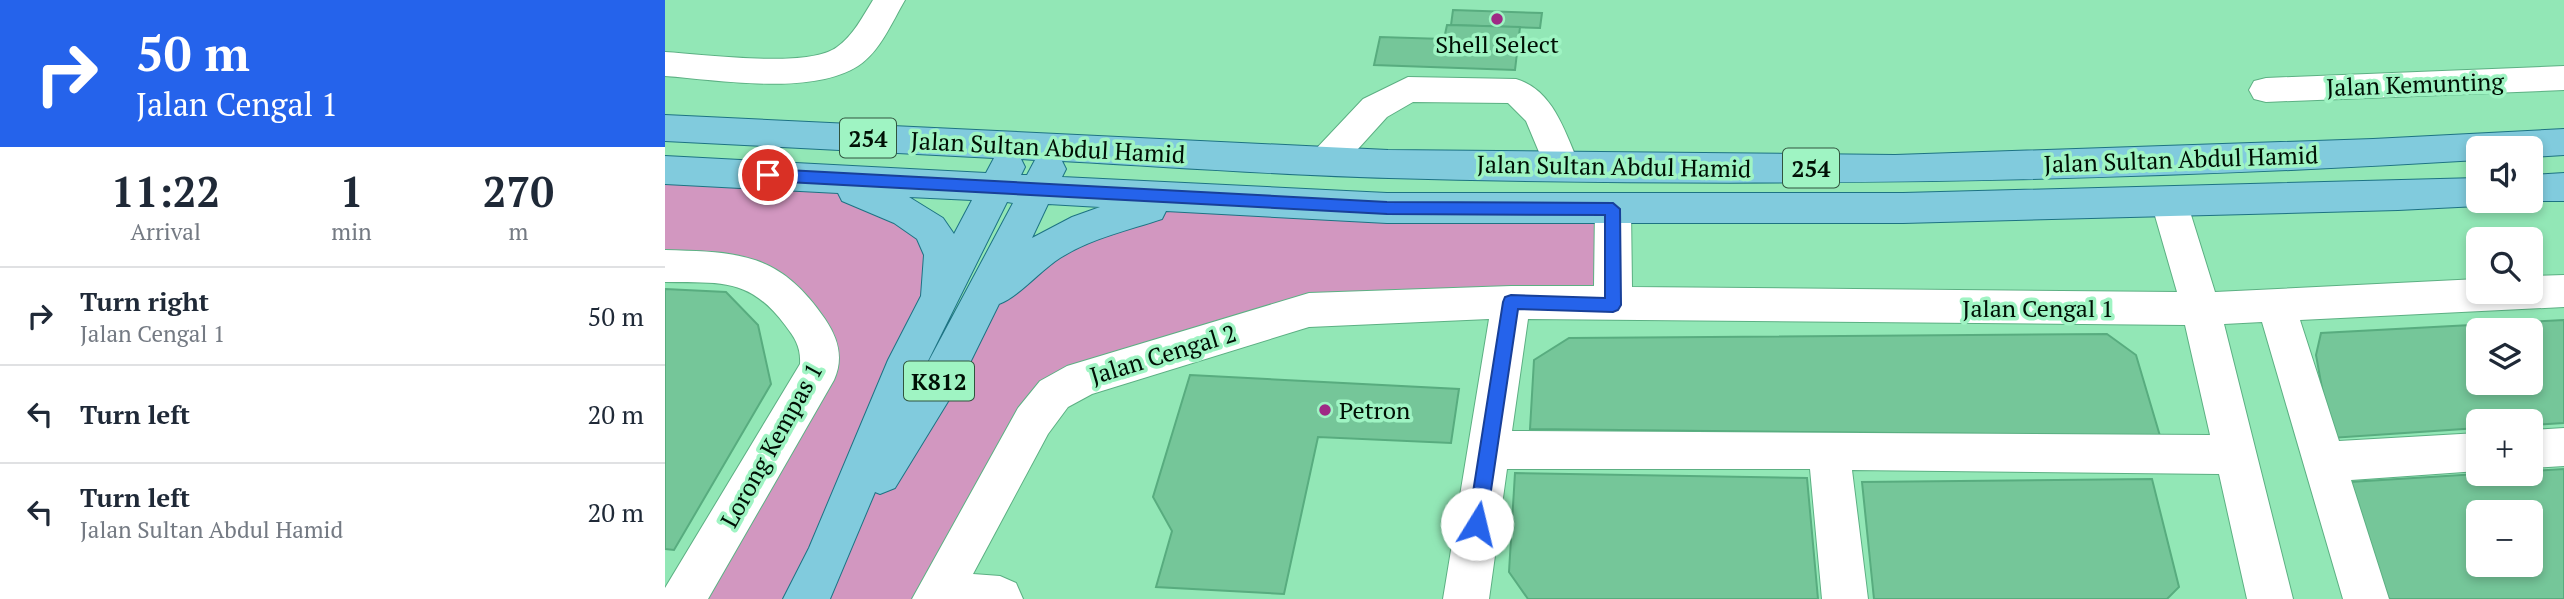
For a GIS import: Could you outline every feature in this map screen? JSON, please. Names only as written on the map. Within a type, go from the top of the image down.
[{"type":"main road","name":"Jalan Sultan Abdul Hamid","points":[[665,128],[1326,161],[1895,169],[2373,153],[2564,142]]},
{"type":"main road","name":"K812","points":[[815,581],[908,360],[1018,146]]},
{"type":"main road","name":"K812","points":[[815,581],[949,365],[1059,148]]},
{"type":"main road","name":"Jalan Sultan Abdul Hamid","points":[[665,170],[1387,208],[1903,208],[2466,192]]},
{"type":"main road","points":[[820,178],[903,210],[930,228],[942,248],[939,300]]},
{"type":"main road","points":[[2543,188],[2564,187]]},
{"type":"main road","points":[[980,304],[1014,269],[1055,241],[1100,221],[1169,205],[1238,201]]},
{"type":"street","points":[[665,64],[802,71],[845,59],[865,39],[889,0]]},
{"type":"street","name":"Jalan Kemunting","points":[[2266,90],[2564,78]]},
{"type":"street","points":[[1326,161],[1375,108],[1408,89],[1516,91],[1540,114],[1562,166]]},
{"type":"street","points":[[2169,202],[2201,309],[2270,599]]},
{"type":"street","points":[[1613,209],[1613,305]]},
{"type":"street","name":"Lorong Kempas 1","points":[[665,266],[737,268],[765,279],[793,304],[822,347],[820,367],[682,580]]},
{"type":"street","name":"Jalan Cengal 1","points":[[1511,302],[2201,309],[2564,291]]},
{"type":"street","points":[[1466,599],[1511,302]]},
{"type":"street","name":"Jalan Cengal 2","points":[[937,597],[1033,421],[1054,394],[1081,379],[1309,310],[1511,302]]},
{"type":"street","points":[[2276,306],[2366,599]]},
{"type":"street","points":[[2543,448],[2564,447]]},
{"type":"street","points":[[1488,450],[1829,450],[2234,455]]},
{"type":"street","points":[[1829,450],[1845,599]]},
{"type":"street","points":[[2324,462],[2466,453]]},
{"type":"street","points":[[937,597],[997,599]]},
{"type":"shaded area","points":[[665,170],[820,178],[942,248],[827,558],[1015,269],[1146,209],[1613,209],[1613,305],[1309,311],[1081,379],[935,599],[683,599],[820,367],[793,304],[665,266]]},
{"type":"building","name":"Shell Select","points":[[1453,10],[1542,13],[1540,28],[1451,25]]},
{"type":"building","points":[[1447,25],[1520,27],[1515,70],[1374,65],[1380,37],[1444,39]]},
{"type":"building","points":[[665,289],[726,292],[758,325],[771,384],[674,550],[665,549]]},
{"type":"building","points":[[2564,320],[2564,423],[2543,424],[2543,409],[2466,409],[2466,429],[2331,438],[2316,355],[2321,333],[2466,325],[2466,395],[2543,395],[2543,321]]},
{"type":"building","points":[[2107,334],[2136,355],[2160,436],[1530,429],[1534,360],[1569,338]]},
{"type":"building","points":[[1190,375],[1459,389],[1451,443],[1318,437],[1284,594],[1156,587],[1172,531],[1153,497]]},
{"type":"building","points":[[2564,469],[2564,599],[2390,599],[2379,591],[2350,482],[2466,475],[2466,486],[2543,486],[2543,470]]},
{"type":"building","points":[[1515,473],[1807,478],[1818,599],[1528,599],[1509,572]]},
{"type":"building","points":[[2152,479],[2179,587],[2167,599],[1874,599],[1862,482]]},
{"type":"place","name":"Shell Select","points":[[1497,19]]},
{"type":"place","name":"Petron","points":[[1325,410]]},
{"type":"route","points":[[768,175],[1387,208],[1613,209],[1613,305],[1511,302],[1477,524]]}]
